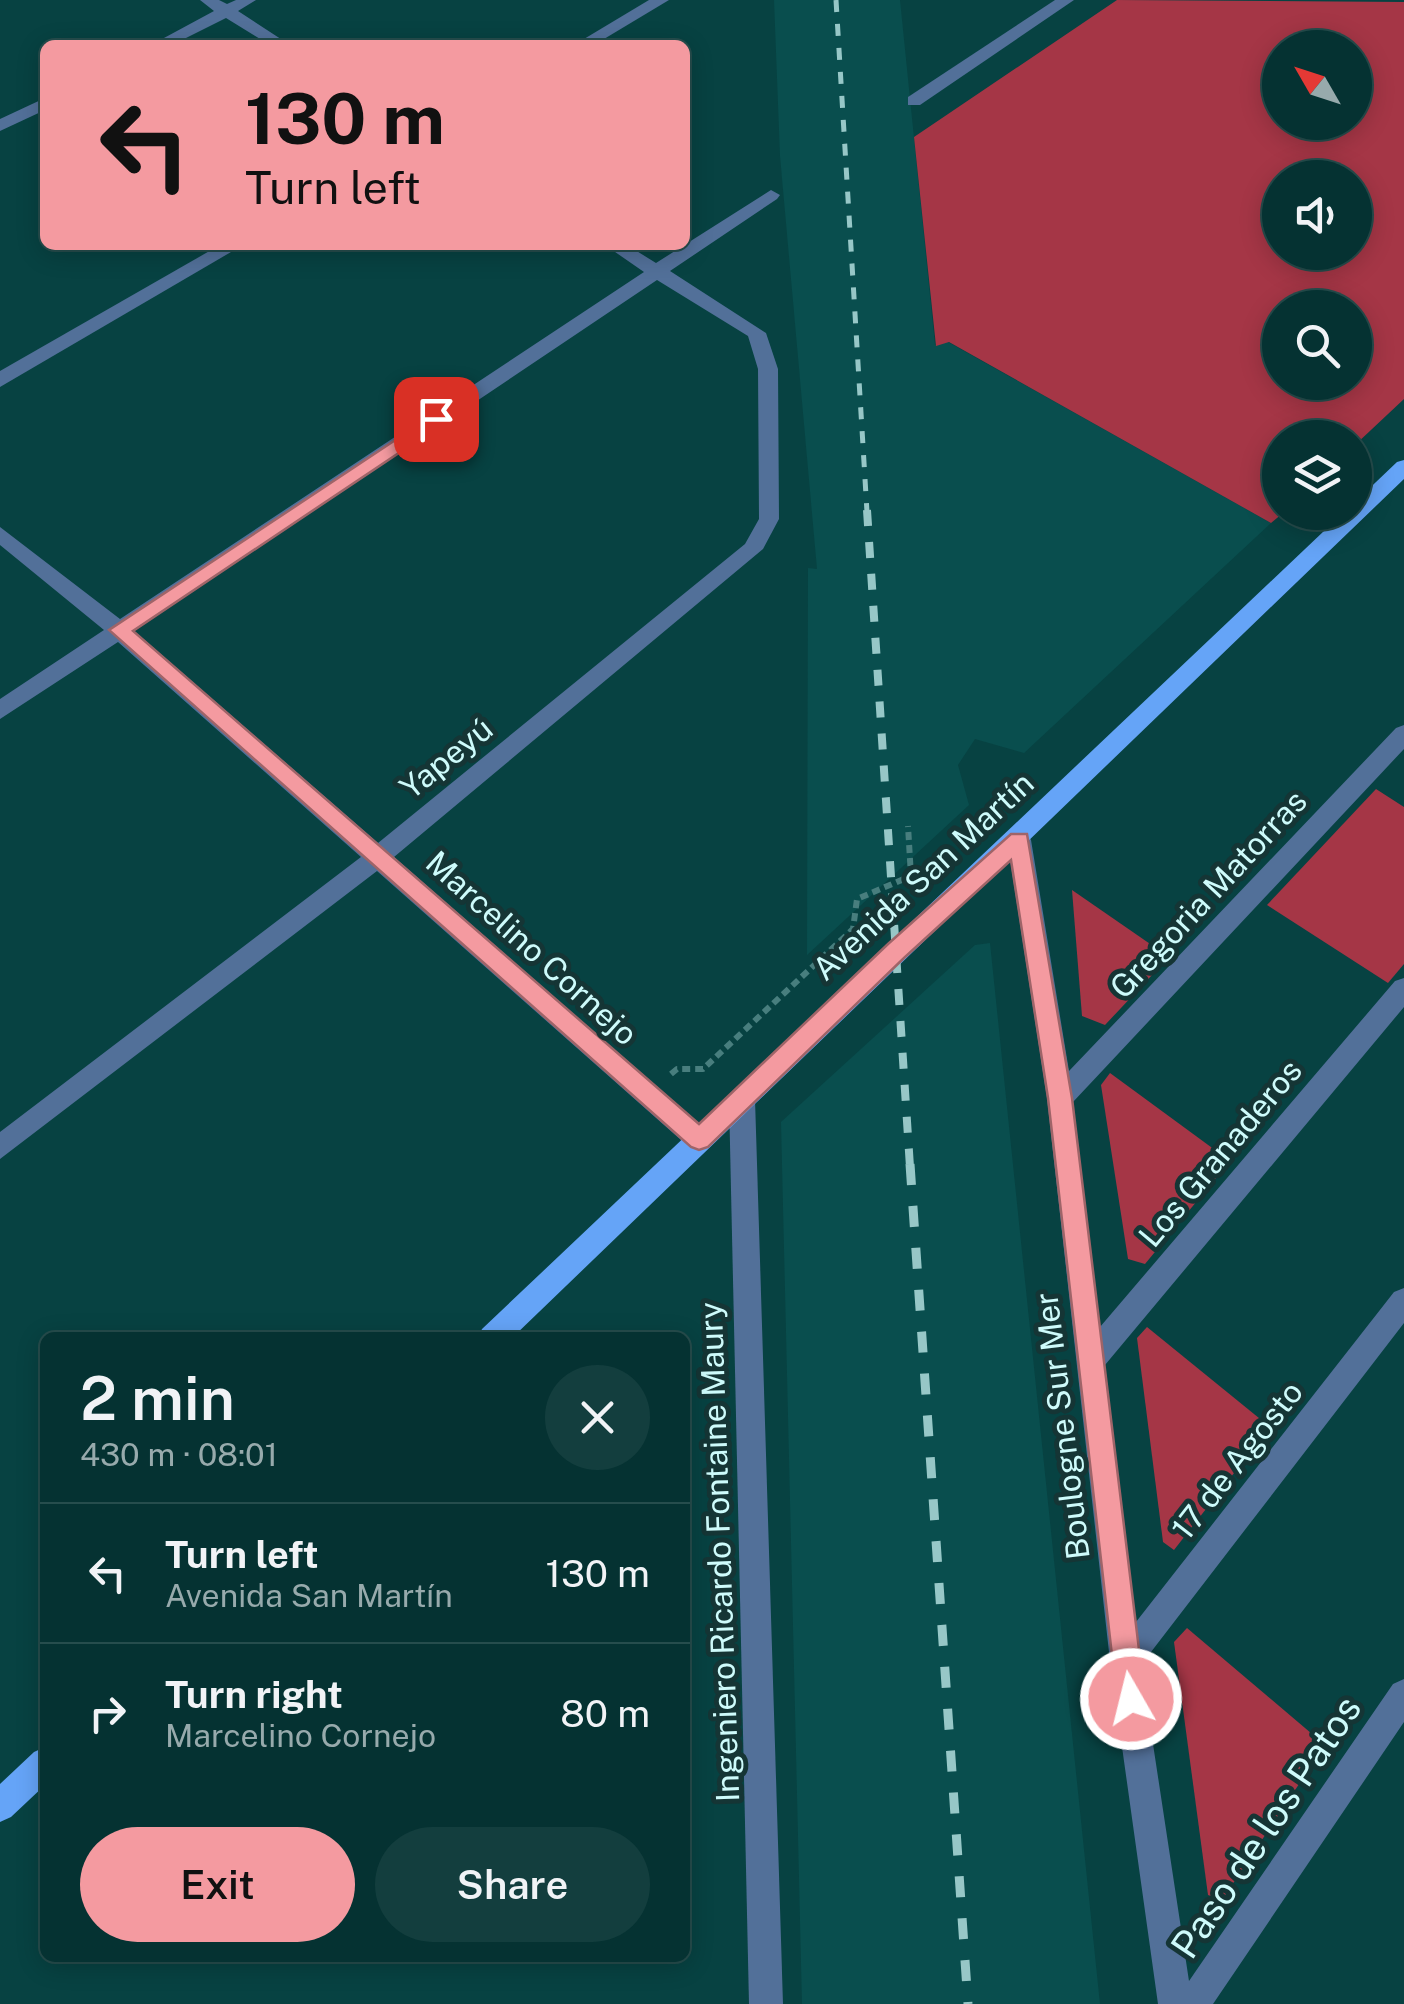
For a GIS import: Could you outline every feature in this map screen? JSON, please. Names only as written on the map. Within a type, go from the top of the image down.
[{"type":"main road","name":"Avenida San Martín","points":[[498,1332],[1019,840],[1404,468]]},
{"type":"main road","points":[[0,1806],[40,1768]]},
{"type":"street","points":[[208,0],[274,40]]},
{"type":"street","points":[[170,40],[248,0]]},
{"type":"street","points":[[591,40],[661,0]]},
{"type":"street","points":[[914,101],[1066,0]]},
{"type":"street","points":[[0,126],[40,106]]},
{"type":"street","points":[[0,710],[771,195]]},
{"type":"street","points":[[0,380],[225,250]]},
{"type":"street","points":[[622,250],[658,272]]},
{"type":"street","name":"Yapeyú","points":[[0,1147],[379,856],[753,550],[769,519],[768,368],[756,334],[658,272]]},
{"type":"street","name":"Marcelino Cornejo","points":[[0,534],[119,630],[699,1140]]},
{"type":"street","name":"Gregoria Matorras","points":[[1060,1098],[1404,734]]},
{"type":"street","name":"Boulogne Sur Mer","points":[[1019,840],[1060,1098],[1126,1661],[1175,2004]]},
{"type":"street","name":"Los Granaderos","points":[[1089,1362],[1404,989]]},
{"type":"street","name":"Ingeniero Ricardo Fontaine Maury","points":[[742,1098],[766,2004]]},
{"type":"street","name":"17 de Agosto","points":[[1126,1661],[1404,1301]]},
{"type":"street","name":"Paso de los Patos","points":[[1194,2004],[1404,1695]]},
{"type":"path","points":[[648,1094],[677,1069],[703,1069],[730,1044],[852,929],[857,898],[911,876],[908,826]]},
{"type":"shaded area","points":[[774,0],[900,0],[935,345],[948,342],[1262,518],[1263,530],[1024,753],[975,739],[958,765],[969,805],[807,955],[808,568],[817,569],[780,156]]},
{"type":"shaded area","points":[[1117,0],[1404,2],[1404,399],[1372,429],[1372,420],[1262,420],[1262,518],[949,342],[936,346],[914,137]]},
{"type":"shaded area","points":[[1376,789],[1404,807],[1404,964],[1388,983],[1267,905]]},
{"type":"shaded area","points":[[1072,890],[1169,957],[1105,1025],[1082,1016]]},
{"type":"shaded area","points":[[990,943],[1100,2004],[802,2004],[781,1122],[975,945]]},
{"type":"shaded area","points":[[1110,1073],[1230,1161],[1145,1264],[1128,1259],[1101,1085]]},
{"type":"shaded area","points":[[1147,1327],[1270,1427],[1174,1550],[1163,1542],[1137,1338]]},
{"type":"shaded area","points":[[1187,1628],[1325,1745],[1222,1900],[1208,1895],[1174,1642]]},
{"type":"railway","points":[[836,0],[867,512]]},
{"type":"railway","points":[[867,510],[910,1167]]},
{"type":"railway","points":[[910,1164],[968,2004]]},
{"type":"route","points":[[436,419],[119,630],[699,1140],[896,951],[1019,840],[1060,1098],[1131,1699]]}]
